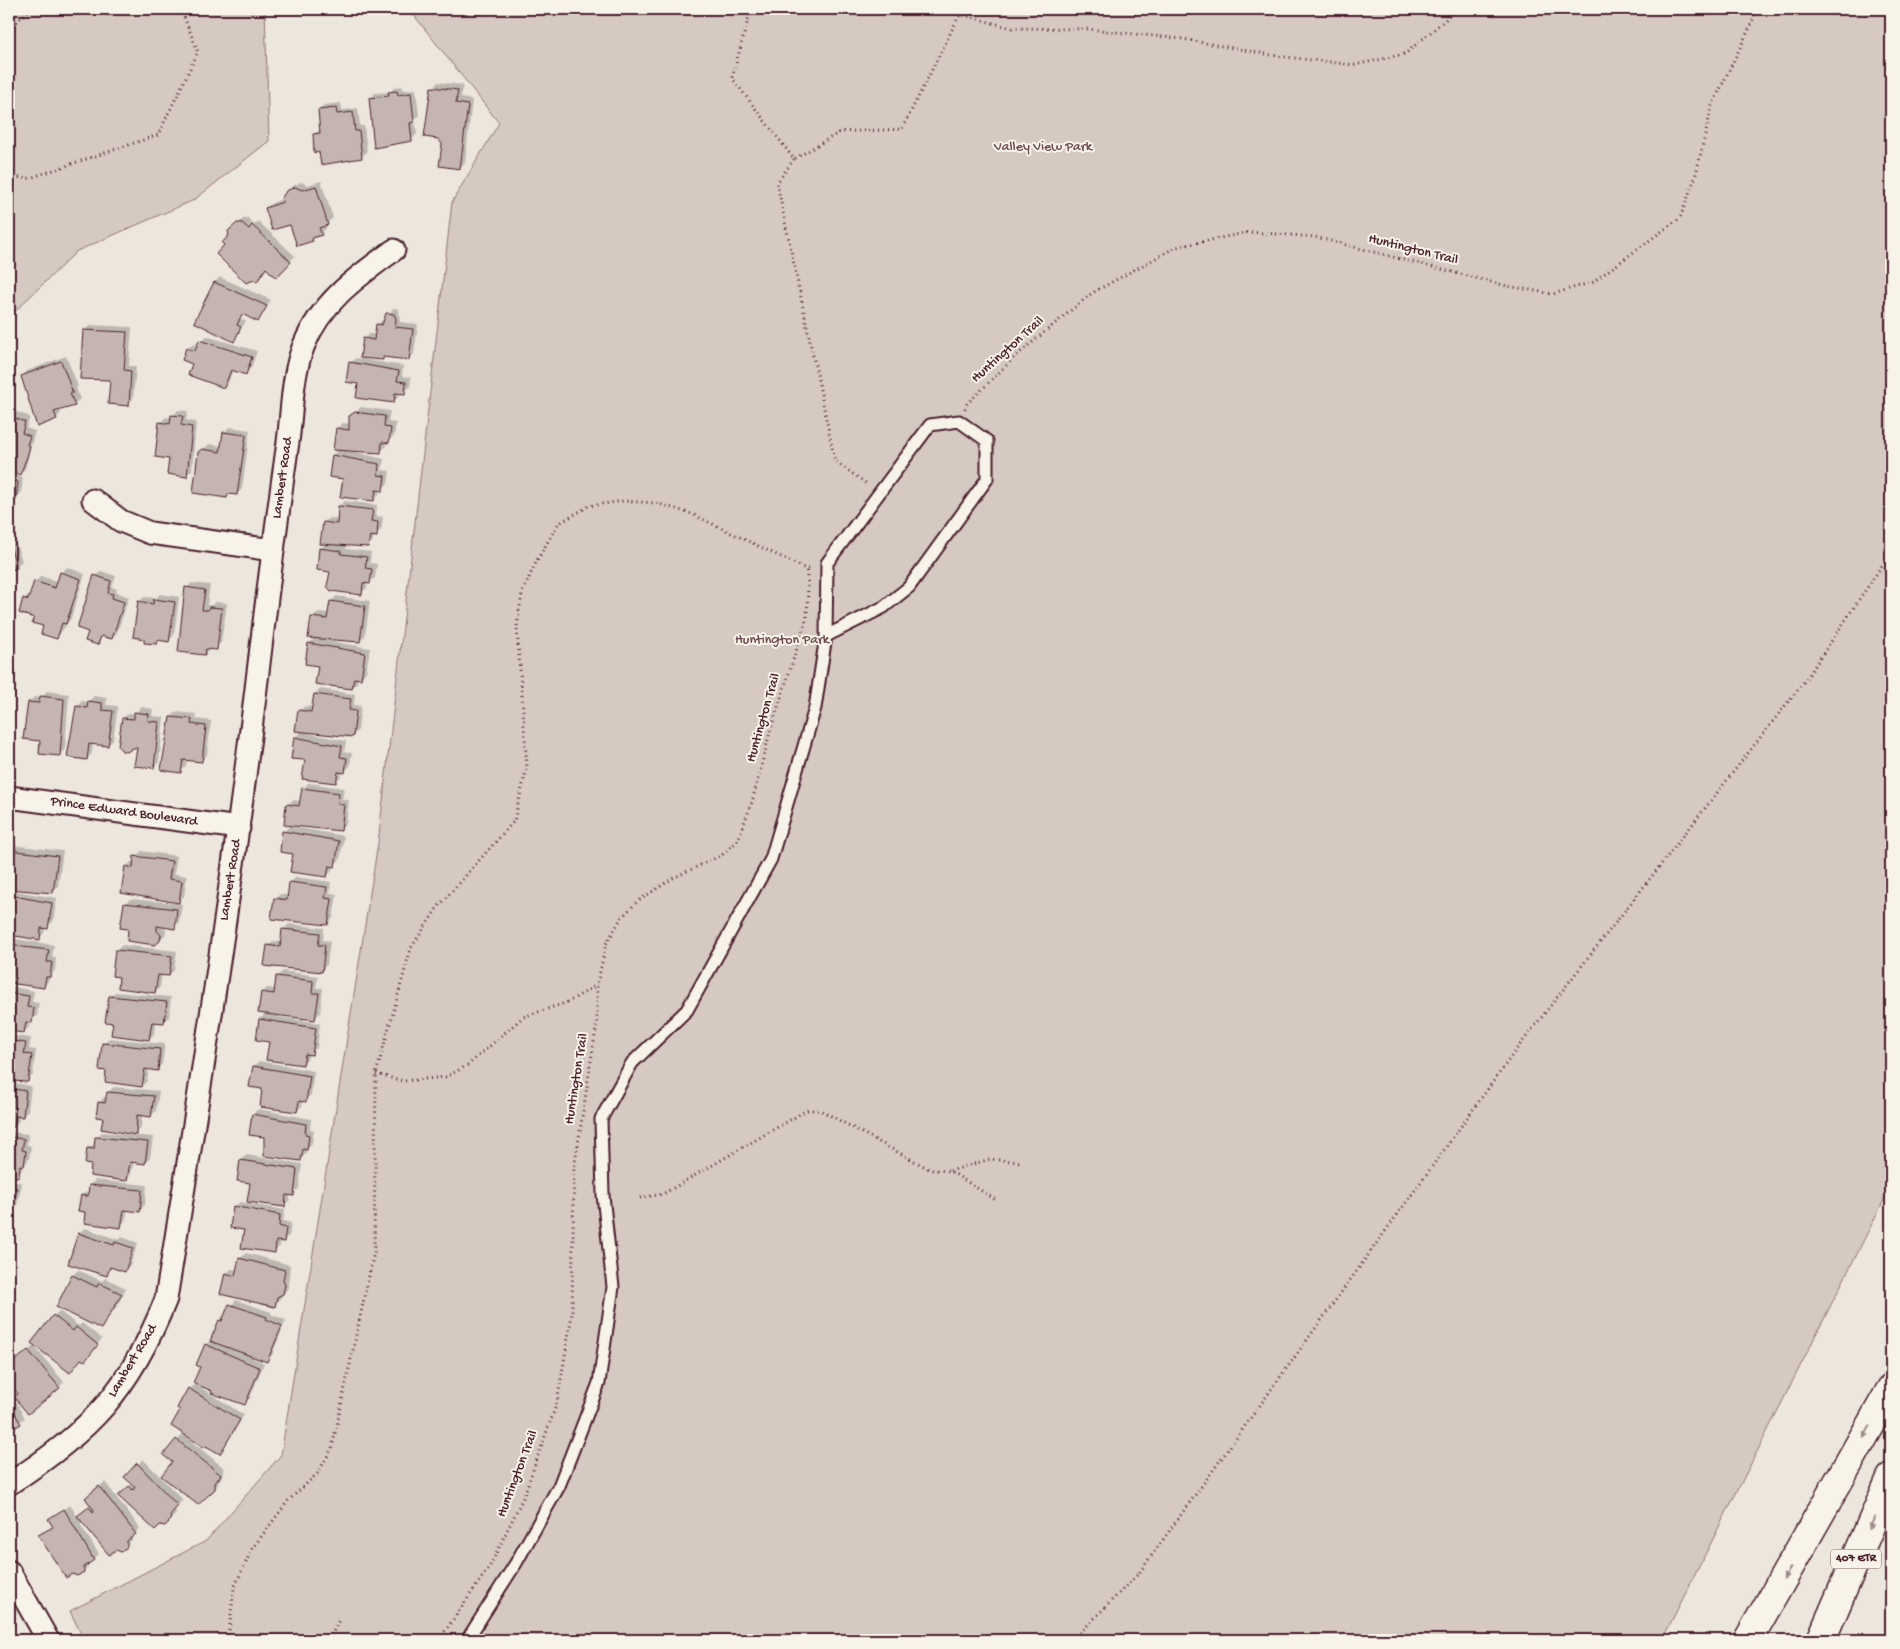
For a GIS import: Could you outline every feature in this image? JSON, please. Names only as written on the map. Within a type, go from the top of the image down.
[{"type":"highway","points":[[1748,1640],[1891,1390]]},
{"type":"highway","name":"407 ETR","points":[[1821,1640],[1891,1478]]},
{"type":"street","name":"Lambert Road","points":[[9,1484],[67,1444],[92,1421],[116,1394],[151,1337],[166,1299],[207,1051],[239,828],[273,550],[299,361],[303,347],[319,316],[339,292],[394,250]]},
{"type":"street","points":[[92,500],[122,521],[150,533],[273,550]]},
{"type":"street","name":"Prince Edward Boulevard","points":[[9,797],[239,828]]},
{"type":"street","points":[[9,1571],[48,1640]]},
{"type":"lane","points":[[467,1640],[516,1563],[559,1486],[599,1383],[613,1287],[604,1195],[601,1119],[632,1063],[687,1010],[771,859],[815,708],[826,636],[827,563],[930,425],[959,421],[987,441],[987,479],[909,588],[884,607],[826,636]]},
{"type":"path","points":[[9,30],[30,9]]},
{"type":"path","points":[[9,176],[27,179],[158,135],[198,52],[181,9]]},
{"type":"path","points":[[751,9],[732,78],[794,159]]},
{"type":"path","points":[[956,9],[960,14],[1012,28],[1087,29],[1183,39],[1277,56],[1355,65],[1405,54],[1455,9]]},
{"type":"path","name":"Huntington Trail","points":[[959,421],[967,404],[1016,355],[1092,292],[1176,247],[1250,232],[1316,237],[1507,286],[1553,294],[1593,282],[1680,218],[1695,178],[1712,106],[1752,23],[1755,9]]},
{"type":"path","points":[[879,492],[835,461],[777,183],[794,159],[840,132],[902,129],[960,14]]},
{"type":"path","name":"Huntington Trail","points":[[376,1074],[411,948],[438,907],[514,821],[527,767],[517,627],[522,593],[536,562],[558,524],[588,506],[623,501],[656,503],[692,514],[806,569],[808,584],[807,617],[770,732],[752,802],[738,840],[722,856],[673,878],[638,901],[622,917],[606,944],[597,984],[597,1023],[574,1169],[572,1314],[557,1403],[523,1498],[490,1566],[439,1640]]},
{"type":"path","points":[[1073,1640],[1139,1573],[1516,1050],[1806,679],[1891,552]]},
{"type":"path","points":[[228,1640],[234,1588],[252,1548],[288,1501],[318,1473],[332,1448],[374,1252],[376,1074],[403,1081],[446,1077],[468,1065],[523,1017],[568,1002],[597,984]]},
{"type":"path","points":[[640,1198],[663,1194],[807,1110],[820,1110],[931,1170],[950,1171],[990,1159],[1022,1162]]},
{"type":"path","points":[[950,1171],[996,1200]]},
{"type":"path","points":[[329,1640],[340,1618]]},
{"type":"green space","points":[[9,9],[265,9],[269,141],[194,200],[77,251],[9,317]]},
{"type":"green space","points":[[409,9],[1891,9],[1891,1186],[1662,1640],[84,1640],[70,1611],[206,1541],[281,1455],[378,843],[452,202],[499,123]]},
{"type":"building","points":[[431,87],[458,90],[456,103],[468,105],[460,169],[439,166],[442,144],[438,139],[424,137]]},
{"type":"building","points":[[397,91],[398,95],[411,93],[414,122],[410,123],[412,141],[374,148],[369,98],[389,96],[388,92]]},
{"type":"building","points":[[336,108],[337,114],[353,112],[355,131],[359,131],[362,158],[321,165],[319,152],[314,153],[313,134],[320,133],[318,110]]},
{"type":"building","points":[[316,186],[328,225],[319,228],[322,235],[312,238],[313,241],[297,246],[290,225],[272,230],[265,208],[283,202],[281,199],[286,191],[295,187],[302,190]]},
{"type":"building","points":[[237,223],[242,223],[249,229],[252,225],[291,262],[276,278],[266,268],[257,282],[254,280],[246,283],[216,254],[224,245],[222,243],[229,235],[228,231]]},
{"type":"building","points":[[214,282],[267,306],[258,322],[242,314],[237,325],[241,327],[234,342],[194,322]]},
{"type":"building","points":[[386,313],[394,314],[396,319],[395,327],[413,329],[409,360],[383,357],[383,360],[360,358],[363,338],[374,340],[376,324],[382,325]]},
{"type":"building","points":[[83,330],[127,332],[124,370],[131,371],[129,406],[108,404],[110,380],[80,379]]},
{"type":"building","points":[[199,340],[252,357],[246,375],[231,370],[224,388],[188,375],[192,364],[182,360],[186,348],[195,351]]},
{"type":"building","points":[[61,361],[73,393],[70,393],[75,406],[54,412],[57,419],[37,427],[21,376]]},
{"type":"building","points":[[349,362],[399,371],[397,381],[406,382],[405,394],[395,393],[394,403],[356,398],[358,384],[346,382]]},
{"type":"building","points":[[355,412],[385,416],[384,427],[391,428],[389,443],[382,442],[381,453],[333,450],[336,428],[349,430],[349,416]]},
{"type":"building","points":[[171,415],[183,416],[181,425],[192,427],[187,477],[167,474],[169,459],[155,457],[159,422],[170,424]]},
{"type":"building","points":[[9,416],[25,422],[22,433],[30,436],[27,445],[30,446],[20,475],[9,471]]},
{"type":"building","points":[[223,432],[246,435],[237,495],[228,494],[227,498],[193,493],[198,452],[202,449],[220,452]]},
{"type":"building","points":[[332,455],[379,464],[378,475],[385,476],[383,491],[376,490],[374,501],[340,497],[343,479],[329,477]]},
{"type":"building","points":[[9,481],[18,482],[16,500],[9,499]]},
{"type":"building","points":[[338,506],[373,510],[371,521],[378,522],[377,537],[370,536],[368,547],[320,544],[323,522],[337,524]]},
{"type":"building","points":[[9,542],[17,568],[9,571]]},
{"type":"building","points":[[319,548],[341,551],[341,554],[367,557],[365,568],[372,569],[370,584],[363,583],[362,595],[331,591],[327,586],[330,572],[317,570]]},
{"type":"building","points":[[60,572],[81,579],[66,624],[62,623],[57,639],[41,634],[43,626],[32,623],[34,618],[19,613],[23,598],[28,600],[34,581],[55,588]]},
{"type":"building","points":[[94,575],[111,581],[108,593],[113,594],[112,598],[124,602],[112,639],[101,636],[98,645],[85,641],[88,632],[77,628]]},
{"type":"building","points":[[185,587],[205,590],[202,610],[208,610],[209,607],[222,608],[217,650],[206,649],[205,655],[178,652]]},
{"type":"building","points":[[154,599],[175,602],[169,642],[158,640],[157,644],[144,643],[144,639],[133,637],[138,601],[153,604]]},
{"type":"building","points":[[330,601],[365,606],[360,642],[308,638],[311,617],[327,619]]},
{"type":"building","points":[[308,643],[365,653],[361,679],[354,678],[352,689],[315,684],[318,666],[305,664]]},
{"type":"building","points":[[314,694],[351,699],[349,710],[356,711],[353,737],[295,731],[298,710],[311,712]]},
{"type":"building","points":[[40,696],[64,699],[60,756],[39,754],[40,741],[23,739],[28,702],[39,703]]},
{"type":"building","points":[[88,701],[102,703],[102,710],[113,711],[108,746],[89,744],[87,760],[67,757],[76,706],[87,708]]},
{"type":"building","points":[[134,712],[149,714],[148,721],[159,722],[154,768],[134,766],[137,748],[127,752],[122,751],[118,746],[122,718],[134,719]]},
{"type":"building","points":[[170,717],[192,719],[191,724],[206,726],[202,762],[183,760],[181,773],[161,770]]},
{"type":"building","points":[[294,737],[342,746],[340,757],[347,758],[345,773],[338,772],[336,783],[302,779],[305,760],[291,759]]},
{"type":"building","points":[[302,788],[339,793],[338,804],[344,805],[341,831],[284,825],[286,804],[299,806]]},
{"type":"building","points":[[282,831],[339,841],[335,867],[329,866],[327,877],[290,872],[293,854],[280,852]]},
{"type":"building","points":[[9,850],[58,856],[53,893],[9,889]]},
{"type":"building","points":[[134,856],[172,861],[169,879],[182,881],[179,903],[121,893],[125,866],[133,868]]},
{"type":"building","points":[[289,882],[327,887],[325,898],[332,899],[328,925],[271,919],[274,898],[287,900]]},
{"type":"building","points":[[9,895],[52,903],[48,929],[41,928],[40,940],[9,935]]},
{"type":"building","points":[[124,903],[177,909],[175,929],[157,926],[157,931],[161,935],[160,941],[155,945],[127,941],[128,929],[120,928]]},
{"type":"building","points":[[282,929],[320,933],[318,945],[325,945],[322,972],[264,966],[267,945],[280,947]]},
{"type":"building","points":[[9,943],[16,944],[15,946],[49,950],[47,962],[52,962],[50,977],[46,977],[44,988],[9,983]]},
{"type":"building","points":[[115,950],[172,956],[169,976],[158,975],[155,993],[118,988],[119,977],[112,976]]},
{"type":"building","points":[[276,976],[313,981],[312,993],[319,993],[315,1020],[258,1013],[261,992],[274,994]]},
{"type":"building","points":[[9,993],[29,996],[27,1007],[34,1008],[32,1023],[26,1022],[24,1033],[9,1031]]},
{"type":"building","points":[[109,996],[167,1002],[164,1023],[152,1022],[149,1040],[111,1035],[113,1023],[105,1022]]},
{"type":"building","points":[[259,1019],[316,1028],[312,1055],[305,1054],[303,1065],[266,1060],[269,1042],[256,1040]]},
{"type":"building","points":[[9,1040],[26,1043],[24,1054],[32,1055],[28,1082],[9,1081]]},
{"type":"building","points":[[102,1043],[160,1049],[158,1071],[145,1069],[142,1087],[105,1082],[106,1071],[99,1070]]},
{"type":"building","points":[[253,1066],[310,1076],[306,1102],[299,1101],[297,1112],[260,1107],[262,1089],[249,1087]]},
{"type":"building","points":[[9,1088],[26,1091],[23,1117],[16,1116],[14,1127],[9,1127]]},
{"type":"building","points":[[107,1092],[154,1096],[151,1117],[137,1115],[136,1135],[101,1129],[103,1118],[96,1117],[98,1102],[105,1103]]},
{"type":"building","points":[[252,1114],[306,1124],[305,1134],[309,1135],[307,1150],[303,1149],[301,1161],[264,1156],[264,1137],[249,1135]]},
{"type":"building","points":[[9,1137],[24,1139],[22,1150],[26,1151],[24,1166],[20,1165],[19,1177],[9,1176]]},
{"type":"building","points":[[95,1137],[148,1142],[145,1164],[130,1162],[127,1181],[90,1176],[91,1165],[85,1164],[87,1148],[94,1149]]},
{"type":"building","points":[[240,1160],[297,1169],[294,1196],[286,1195],[285,1207],[247,1202],[250,1183],[237,1181]]},
{"type":"building","points":[[89,1185],[142,1190],[140,1212],[124,1210],[121,1228],[84,1223],[85,1212],[78,1211],[81,1195],[88,1196]]},
{"type":"building","points":[[9,1186],[17,1188],[10,1226],[9,1226]]},
{"type":"building","points":[[233,1206],[280,1215],[279,1226],[286,1228],[284,1242],[276,1241],[275,1253],[241,1248],[244,1230],[230,1228]]},
{"type":"building","points":[[78,1233],[114,1245],[115,1242],[133,1248],[125,1272],[110,1267],[107,1276],[68,1264]]},
{"type":"building","points":[[239,1258],[285,1270],[283,1294],[277,1297],[275,1307],[220,1294],[225,1273],[235,1276]]},
{"type":"building","points":[[72,1275],[97,1287],[99,1283],[122,1294],[101,1329],[56,1307]]},
{"type":"building","points":[[229,1304],[267,1317],[266,1319],[282,1326],[267,1362],[210,1341],[219,1320],[222,1321]]},
{"type":"building","points":[[53,1315],[73,1331],[76,1327],[98,1345],[85,1361],[81,1359],[70,1373],[31,1343]]},
{"type":"building","points":[[205,1344],[260,1368],[245,1405],[211,1393],[212,1391],[193,1383],[200,1367],[196,1365]]},
{"type":"building","points":[[28,1350],[60,1388],[28,1414],[14,1397],[18,1394],[9,1382],[9,1366]]},
{"type":"building","points":[[188,1388],[240,1420],[220,1454],[206,1446],[205,1448],[171,1426],[180,1410],[177,1408]]},
{"type":"building","points":[[9,1403],[21,1424],[9,1431]]},
{"type":"building","points":[[176,1439],[221,1475],[215,1483],[215,1489],[198,1505],[161,1476],[172,1462],[163,1455]]},
{"type":"building","points":[[137,1463],[178,1506],[170,1515],[171,1520],[165,1526],[160,1525],[155,1530],[118,1496],[129,1486],[133,1490],[135,1487],[124,1477]]},
{"type":"building","points":[[99,1486],[136,1534],[127,1541],[127,1547],[121,1552],[116,1550],[109,1555],[77,1516],[89,1507],[93,1512],[94,1510],[85,1498]]},
{"type":"building","points":[[64,1509],[94,1560],[84,1567],[84,1572],[77,1576],[72,1574],[66,1578],[38,1535],[53,1527],[48,1519]]},
{"type":"park label","name":"Valley View Park","points":[[1043,147]]},
{"type":"park label","name":"Huntington Park","points":[[782,640]]}]
